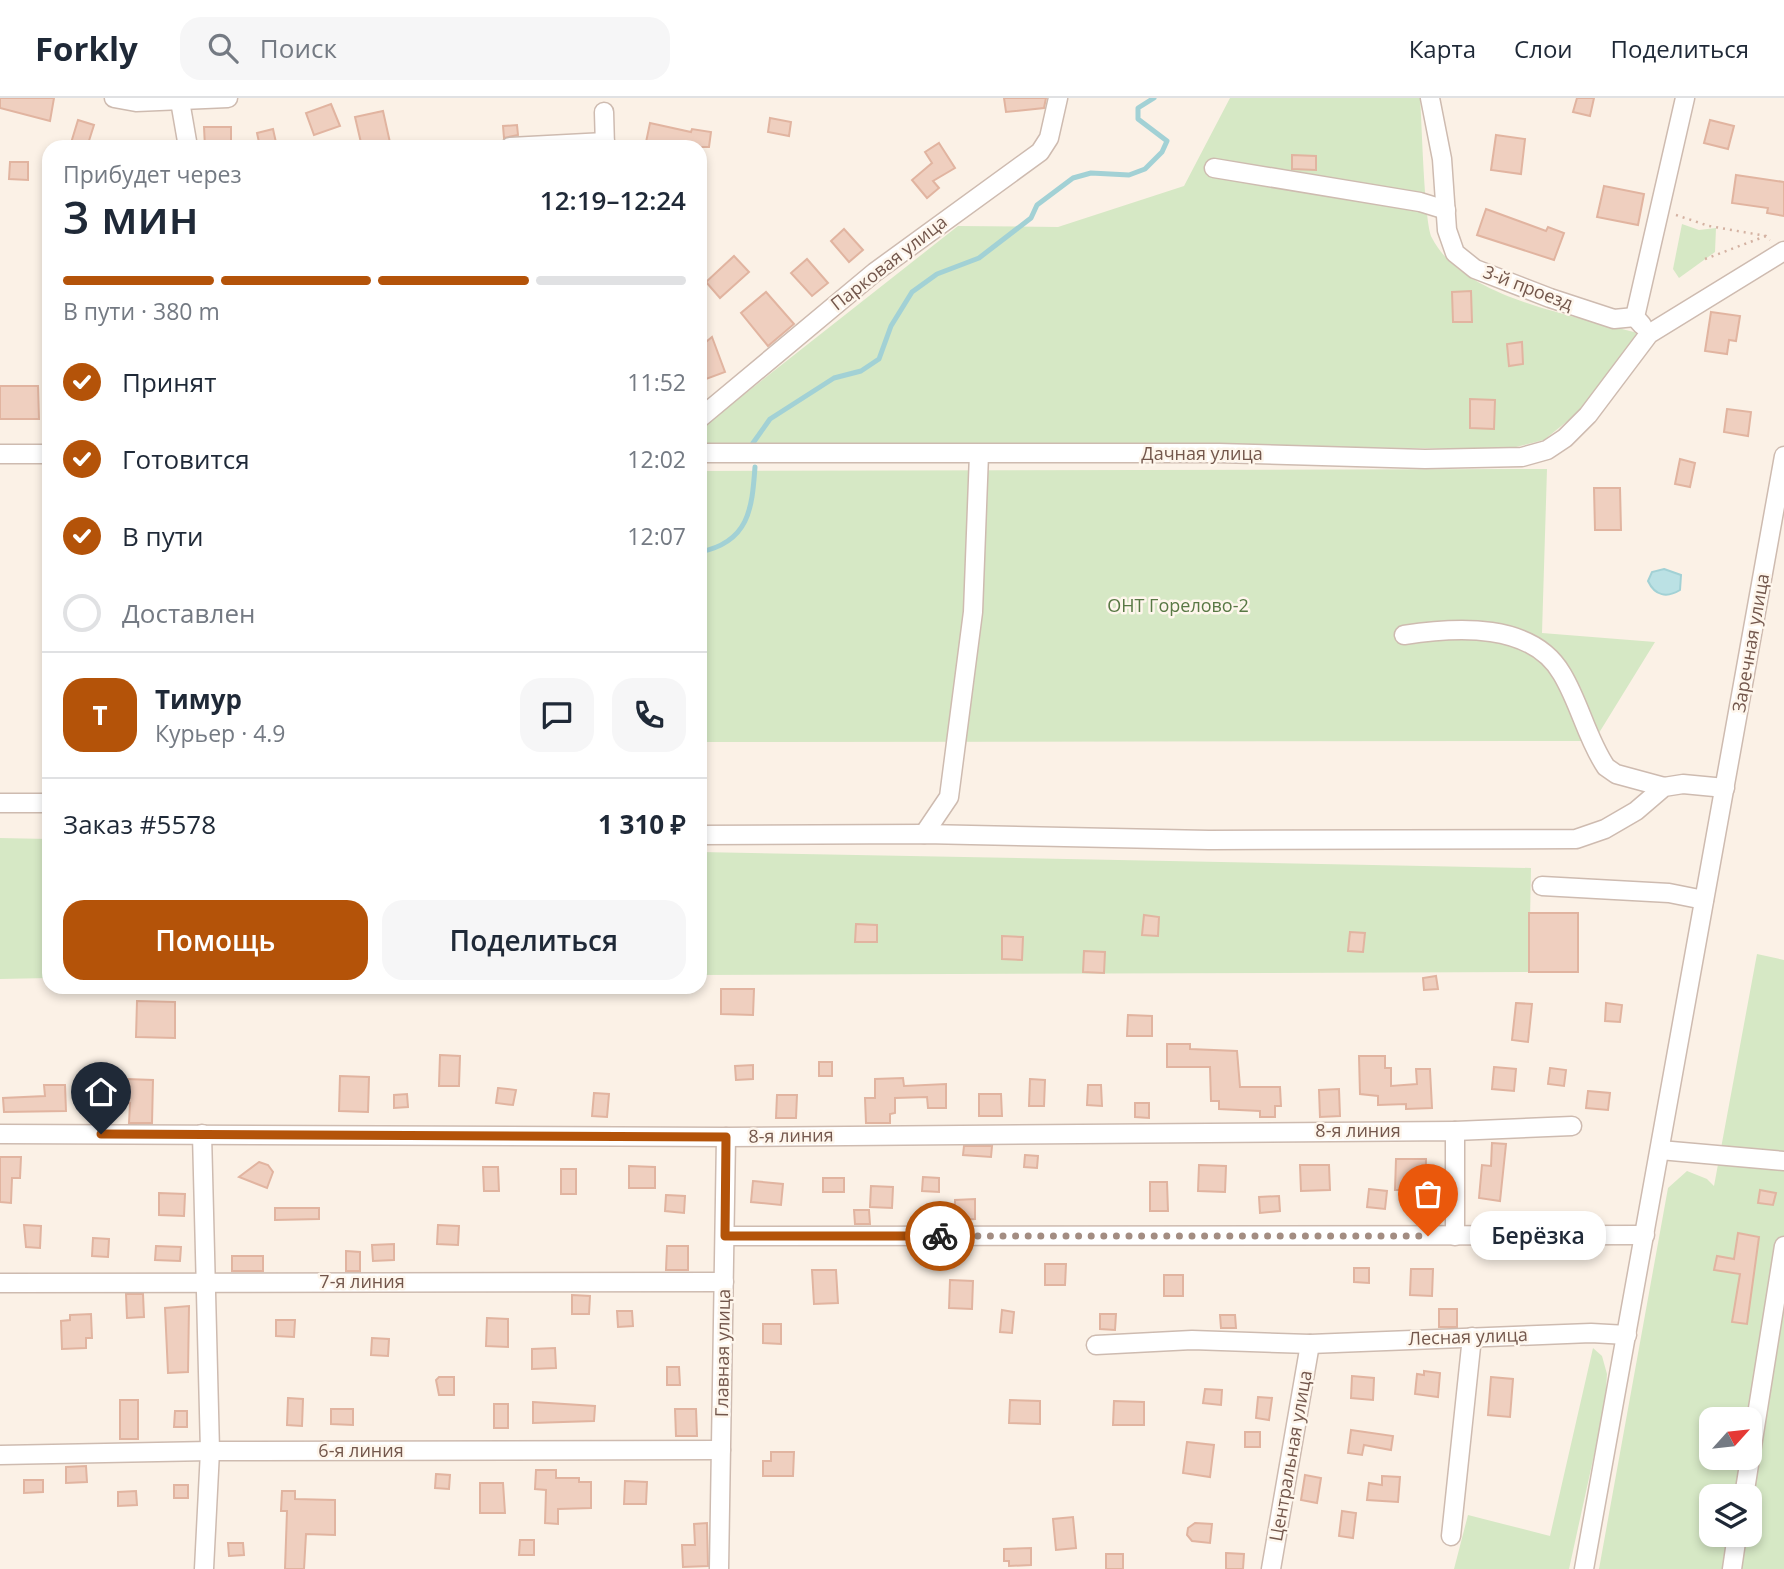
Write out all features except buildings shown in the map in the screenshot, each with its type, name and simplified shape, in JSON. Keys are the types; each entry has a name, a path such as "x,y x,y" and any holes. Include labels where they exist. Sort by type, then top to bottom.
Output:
{"street":[{"path":"114,98 136,102 228,98"},
{"name":"Парковая улица","path":"707,412 875,272 1040,152 1049,138 1058,98"},
{"name":"3-й проезд","path":"1430,98 1442,159 1447,230 1455,253 1475,269 1614,319 1635,317"},
{"path":"1649,334 1635,317 1685,98"},
{"path":"180,101 187,140"},
{"path":"604,112 605,140"},
{"path":"1214,168 1420,202 1446,210"},
{"name":"Дачная улица","path":"707,453 1219,453 1425,459 1522,457 1547,450 1581,423 1649,334 1781,252"},
{"path":"0,454 42,454"},
{"path":"924,834 949,797 972,612 979,454"},
{"name":"Заречная улица","path":"1584,1569 1784,456"},
{"path":"1404,635 1441,629 1461,630 1523,639 1538,646 1551,657 1563,675 1606,767 1616,774 1664,787 1683,784 1725,788"},
{"path":"707,835 924,834 1209,840 1576,839 1605,829 1636,811 1664,787"},
{"path":"0,803 42,803"},
{"path":"1542,886 1669,893 1704,900"},
{"name":"8-я линия","path":"0,1134 726,1137 1455,1131 1572,1126"},
{"path":"1455,1131 1455,1236"},
{"path":"202,1134 208,1282 210,1451 204,1569"},
{"name":"Главная улица","path":"719,1569 726,1137"},
{"path":"1660,1150 1784,1161"},
{"path":"725,1236 1645,1235"},
{"path":"1746,1484 1784,1246"},
{"name":"7-я линия","path":"0,1283 724,1282"},
{"name":"Лесная улица","path":"1096,1345 1192,1340 1310,1344 1472,1337 1627,1335"},
{"path":"1451,1536 1472,1337"},
{"name":"Центральная улица","path":"1271,1569 1310,1344"},
{"name":"6-я линия","path":"0,1455 210,1451 721,1450"},
{"path":"1732,1569 1735,1547"}],"path":[{"path":"1659,211 1709,226 1766,236 1781,252"},
{"path":"1705,258 1766,236"}],"green space":[{"path":"1230,98 1420,98 1429,228 1432,238 1447,259 1468,276 1523,302 1637,333 1581,410 1544,440 1508,449 943,443 707,447 707,423 958,226 1058,227 1184,186"},
{"path":"1682,224 1699,230 1716,228 1715,252 1679,278 1673,269"},
{"name":"ОНТ Горелово-2","path":"1547,469 1542,633 1655,642 1594,741 707,742 707,471"},
{"path":"0,838 42,839 42,978 0,979"},
{"path":"707,852 1531,868 1529,972 707,975"},
{"path":"1757,954 1784,960 1784,1569 1599,1569 1668,1188 1687,1171 1707,1179 1714,1186"},
{"path":"1593,1348 1602,1356 1607,1374 1605,1405 1569,1569 1454,1569 1468,1515 1550,1536"}],"water":[{"path":"1664,569 1681,575 1680,590 1662,594 1654,590 1648,581 1652,572"}],"waterway":[{"path":"753,443 770,419 834,378 861,371 879,359 891,326 912,292 937,274 979,258 1031,218 1037,205 1073,178 1091,173 1129,175 1145,169 1162,152 1167,141 1138,119 1138,108 1154,98"},
{"path":"707,550 729,540 745,522 752,497 755,467"}],"way so far":[{"path":"940,1236 1428,1236"}],"place":[{"name":"Берёзка","path":"1428,1236"}],"route":[{"path":"101,1134 726,1137 725,1236 940,1236"}]}
